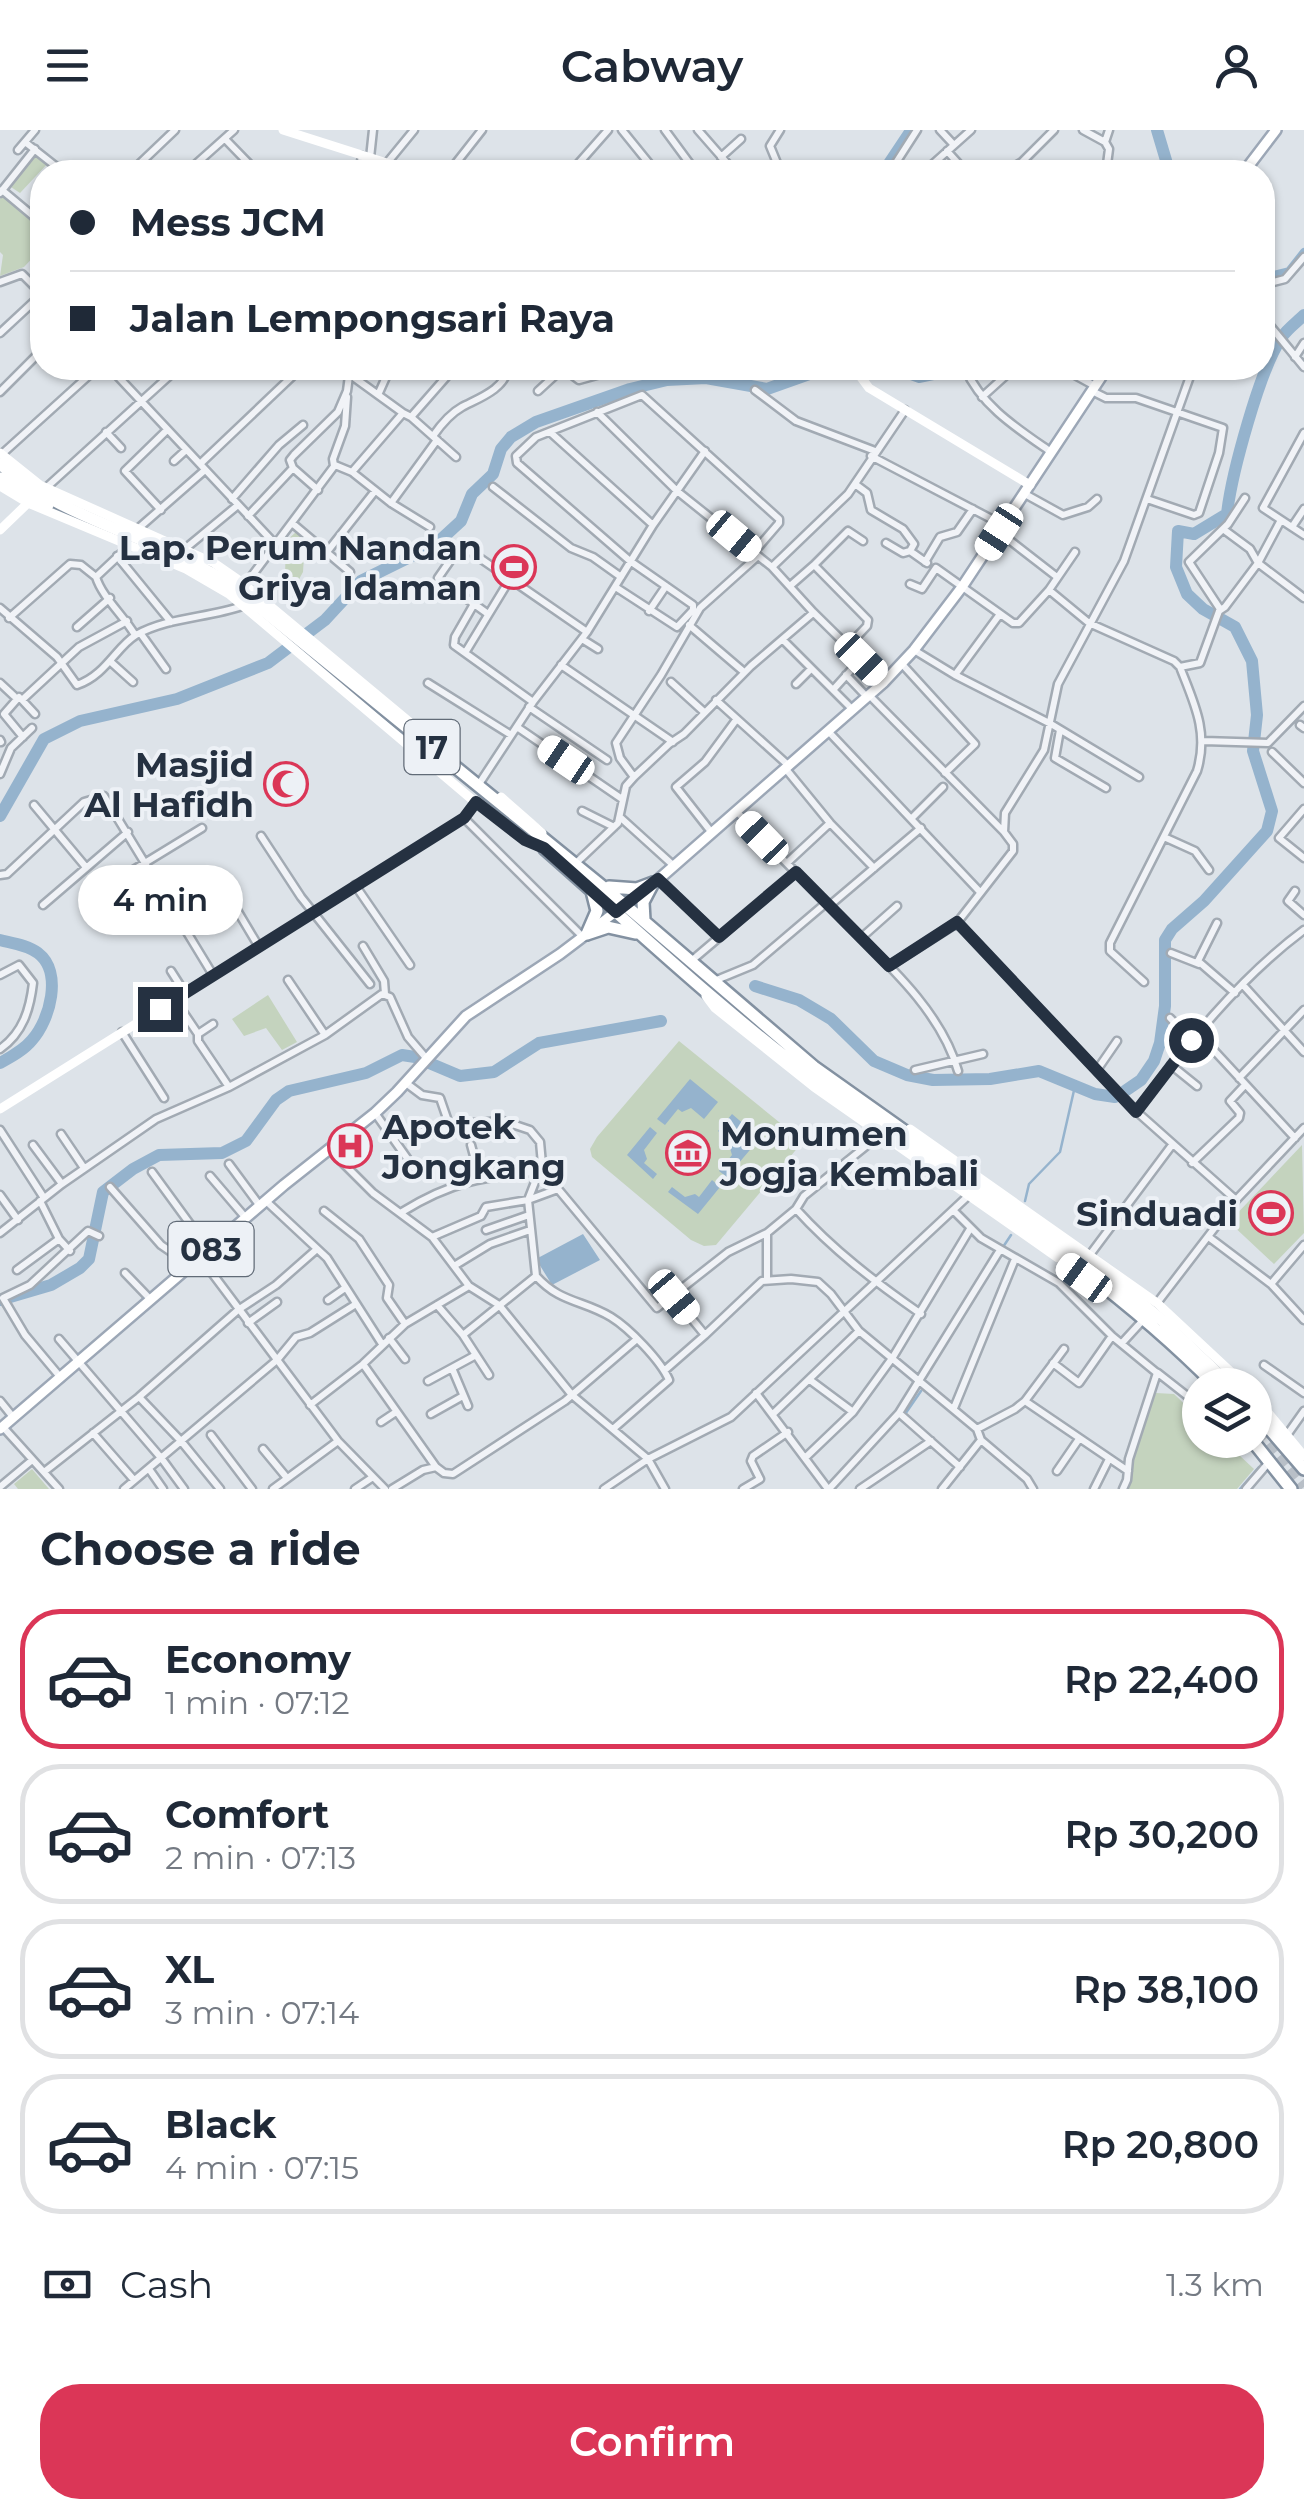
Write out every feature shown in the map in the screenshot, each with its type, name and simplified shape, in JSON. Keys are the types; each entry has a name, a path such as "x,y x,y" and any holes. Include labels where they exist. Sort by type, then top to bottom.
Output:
{"highway":[{"name":"17","path":"0,457 42,494 209,570 318,655 814,1068 1088,1257 1163,1321 1209,1368"},
{"name":"17","path":"0,478 83,523 188,564 292,636"},
{"name":"17","path":"546,845 575,864 594,886"},
{"path":"585,935 597,918 594,886 627,890 656,881"},
{"path":"585,935 618,928 645,930 642,902 656,881"},
{"name":"17","path":"645,930 689,962 818,1082 1105,1286 1198,1367"},
{"path":"1272,1432 1304,1469"},
{"path":"1268,1458 1291,1489"}],"street":[{"path":"18,150 35,130"},
{"path":"143,160 174,130"},
{"path":"202,160 234,130"},
{"path":"282,130 306,134 377,160"},
{"path":"373,130 374,159"},
{"path":"374,159 414,130"},
{"path":"458,160 482,130"},
{"path":"622,130 646,160"},
{"path":"665,130 687,160"},
{"path":"775,160 770,146 780,130"},
{"path":"898,160 917,130"},
{"path":"940,130 954,145"},
{"path":"937,160 971,130"},
{"path":"1024,160 1054,130"},
{"path":"1083,130 1108,146 1106,160"},
{"path":"1104,142 1110,130"},
{"path":"1253,160 1276,130"},
{"path":"581,160 604,131"},
{"path":"701,131 725,160"},
{"path":"722,157 741,139"},
{"path":"226,140 246,160"},
{"path":"25,142 48,160"},
{"path":"30,214 1,192 36,150"},
{"path":"947,151 955,160"},
{"path":"1275,282 1286,279 1304,257"},
{"path":"0,282 22,274 30,282"},
{"path":"0,333 30,305"},
{"path":"1275,329 1304,368"},
{"path":"1295,357 1304,343"},
{"path":"0,392 30,362"},
{"path":"83,380 0,457 46,488 186,548 246,586 292,636"},
{"path":"121,380 275,544"},
{"path":"46,488 163,380"},
{"path":"140,527 289,380"},
{"path":"246,586 334,463 345,426 349,380"},
{"path":"361,380 456,457"},
{"path":"378,395 385,380"},
{"path":"352,472 442,380"},
{"path":"392,503 460,408 491,392 500,380"},
{"path":"538,391 550,380"},
{"path":"862,380 1064,515 1097,499"},
{"path":"972,380 982,396 1052,453"},
{"path":"982,396 1000,380"},
{"path":"1081,380 1106,398 1136,398 1223,428 1207,495 1196,515 1148,499"},
{"path":"620,908 713,834 902,664 962,587 1099,380"},
{"path":"1004,832 1006,814 1044,750 1058,684 1124,560 1190,380"},
{"path":"755,390 796,421 873,454 972,508 1058,577"},
{"path":"318,490 293,468 290,459 338,412 347,391"},
{"path":"617,588 676,628 693,610 693,605 634,564 517,464 518,452 536,437 645,396 780,520 756,554 710,598 689,625 616,744 620,758 634,777"},
{"path":"772,567 855,484 904,410"},
{"path":"597,412 678,491 772,567 884,682"},
{"path":"186,548 235,502 279,445 303,425"},
{"path":"160,510 125,471 167,430"},
{"path":"550,431 653,524"},
{"path":"106,432 121,448"},
{"path":"1304,434 1301,447 1263,508 1304,535"},
{"path":"174,461 186,450"},
{"path":"481,781 531,703 634,564 653,524 705,450"},
{"path":"334,463 430,527"},
{"path":"248,516 293,468"},
{"path":"855,484 867,492 872,510 907,534 914,544 903,553 886,543"},
{"path":"0,486 28,504 83,523 186,568 245,605"},
{"path":"493,488 571,548 593,557 622,577"},
{"path":"327,552 375,491"},
{"path":"1219,610 1190,562 1245,498"},
{"path":"0,530 28,504"},
{"path":"925,562 940,537 956,534 972,508"},
{"path":"1292,528 1304,509"},
{"path":"1180,667 1200,663 1219,610 1258,564 1281,520"},
{"path":"292,523 350,572"},
{"path":"1222,529 1250,550 1258,564 1304,598"},
{"path":"790,586 848,531 864,541"},
{"path":"96,577 130,544"},
{"path":"488,614 438,578 460,546 478,554 584,633 598,649"},
{"path":"910,551 1018,623 1049,590 1075,552"},
{"path":"116,556 171,622"},
{"path":"9,618 70,564 81,565 96,577 96,582 166,669"},
{"path":"814,565 868,620 848,646"},
{"path":"910,584 922,589 936,568"},
{"path":"464,653 510,579"},
{"path":"649,611 666,586"},
{"path":"1049,590 1090,623 1174,661 1180,667 1200,719 1204,741 1198,770 1110,944 1110,950 1144,982"},
{"path":"77,627 110,598"},
{"path":"474,604 453,642 607,760"},
{"path":"0,608 61,662 77,685 111,662 138,635 171,622 245,605"},
{"path":"575,864 614,827 626,786 634,777 813,612"},
{"path":"954,675 1000,614"},
{"path":"23,737 4,714 18,698 61,662 78,647 126,621"},
{"path":"689,625 744,672"},
{"path":"783,640 852,709"},
{"path":"914,650 1139,777"},
{"path":"318,655 536,825 546,845"},
{"path":"318,655 476,802 525,840 546,845"},
{"path":"833,690 861,659"},
{"path":"111,662 133,682"},
{"path":"902,664 974,743 945,773"},
{"path":"561,665 673,742"},
{"path":"796,684 811,669"},
{"path":"846,676 1004,832 1014,848 957,922 889,966"},
{"path":"670,682 704,712"},
{"path":"0,683 36,714"},
{"path":"428,683 511,735"},
{"path":"716,700 787,767 830,822 874,868"},
{"path":"1204,741 1265,744 1304,706"},
{"path":"713,834 676,787 705,762 736,720"},
{"path":"517,726 622,799"},
{"path":"0,774 11,748 32,728"},
{"path":"1060,730 1055,758 1106,788"},
{"path":"828,731 980,892"},
{"path":"1272,752 1304,783"},
{"path":"912,818 944,787"},
{"path":"0,875 7,874 89,798 104,796 213,975"},
{"path":"0,1109 464,818 476,802"},
{"path":"34,805 85,866"},
{"path":"582,811 614,827"},
{"path":"737,812 889,966 932,1016 947,1038 958,1071"},
{"path":"1302,815 1280,838 1304,858"},
{"path":"620,817 674,866"},
{"path":"464,818 585,935"},
{"path":"787,863 830,822"},
{"path":"117,880 202,828"},
{"path":"921,828 753,965 710,983 715,1008 881,1134 1084,1278 1105,1286"},
{"path":"43,905 128,832"},
{"path":"262,836 313,912 370,984"},
{"path":"1164,837 1195,851 1210,870"},
{"path":"689,962 796,872"},
{"path":"216,875 259,946"},
{"path":"656,881 719,937"},
{"path":"355,885 410,965"},
{"path":"1295,891 1288,902 1304,915"},
{"path":"148,905 165,896"},
{"path":"861,938 896,906"},
{"name":"083","path":"2,1428 245,1218 374,1113 466,1016 620,908"},
{"path":"957,922 1136,1112 1236,1200"},
{"path":"1199,964 1218,923"},
{"path":"1136,1112 1191,1040 1242,984 1300,933 1304,943"},
{"path":"363,946 384,982 385,994"},
{"path":"1170,953 1199,964 1235,993"},
{"path":"0,975 18,965 33,982 30,1007 14,1039 0,1049"},
{"path":"171,971 185,993"},
{"path":"288,980 326,1035"},
{"path":"1242,984 1304,1052"},
{"path":"385,994 425,1060"},
{"path":"0,1234 62,1184 156,1119 230,1087 326,1035 385,994"},
{"path":"175,1000 230,1087"},
{"path":"1192,1163 1239,1118 1240,1113 1230,1101 1242,1081 1304,1010"},
{"path":"1170,1018 1191,1040"},
{"path":"198,1034 213,1024"},
{"path":"122,1032 164,1098"},
{"path":"1157,1303 1236,1200 1300,1134 1242,1081 1198,1032"},
{"path":"1096,1070 1117,1041"},
{"path":"915,1070 983,1054"},
{"path":"1171,1066 1197,1086"},
{"path":"405,1083 422,1095 440,1098 450,1126"},
{"path":"374,1113 414,1168"},
{"path":"394,1138 450,1126 503,1121 524,1126 540,1142 540,1171 528,1200 536,1276 549,1291 612,1318 665,1370 668,1384 613,1429"},
{"path":"0,1130 42,1200 59,1239 70,1251"},
{"path":"62,1134 84,1168"},
{"path":"432,1237 481,1216 486,1207 528,1200 556,1188 654,1308 660,1308 728,1252 767,1233 796,1209 804,1196 881,1134"},
{"path":"33,1145 62,1184"},
{"path":"1172,1145 1088,1257 1157,1303 1226,1368"},
{"path":"472,1146 480,1178"},
{"path":"330,1150 373,1193 432,1237 469,1286 499,1305 572,1395 648,1460 665,1489"},
{"path":"229,1164 263,1203 327,1258 356,1304 405,1359"},
{"path":"402,1212 430,1195 480,1178 540,1171"},
{"path":"152,1172 209,1250"},
{"path":"210,1176 245,1218"},
{"path":"110,1187 161,1245 190,1265"},
{"path":"0,1194 18,1220"},
{"path":"604,1489 648,1460 731,1417 969,1195"},
{"path":"796,1209 824,1240 920,1314"},
{"path":"953,1210 970,1229 1000,1250 1060,1283 1112,1336 1182,1392"},
{"path":"324,1211 358,1239 389,1285 387,1298 405,1324"},
{"path":"486,1230 529,1215"},
{"path":"806,1457 852,1412 893,1358 970,1229"},
{"path":"454,1266 490,1244 530,1230"},
{"path":"61,1378 25,1335 4,1301 96,1233"},
{"path":"767,1233 767,1280"},
{"path":"1210,1238 1271,1284 1304,1320"},
{"path":"17,1270 59,1239"},
{"path":"44,1472 317,1249"},
{"path":"756,1393 829,1489 899,1413 1000,1250"},
{"path":"1271,1284 1302,1250"},
{"path":"200,1257 310,1405 373,1478 388,1489 403,1486 423,1470 436,1468"},
{"path":"954,1408 1014,1259"},
{"path":"125,1273 150,1300"},
{"path":"463,1335 536,1276"},
{"path":"665,1370 739,1300 767,1280 818,1282 859,1331 954,1408 977,1429 981,1440 1027,1479 1033,1489"},
{"path":"310,1405 405,1324 469,1286"},
{"path":"328,1300 345,1288"},
{"path":"674,1297 705,1335"},
{"path":"248,1322 276,1302"},
{"path":"124,1489 277,1360 296,1337 310,1333 356,1304"},
{"path":"437,1305 489,1375"},
{"path":"1122,1344 1144,1319"},
{"path":"773,1414 859,1331"},
{"path":"1053,1363 1079,1383 1112,1336"},
{"path":"59,1339 184,1489"},
{"path":"362,1364 436,1468 453,1474 572,1395 637,1339"},
{"path":"977,1429 1015,1410 1064,1350"},
{"path":"428,1381 476,1355"},
{"path":"1264,1365 1304,1392"},
{"path":"452,1368 468,1406"},
{"path":"1123,1489 1157,1373"},
{"path":"810,1380 852,1412"},
{"path":"139,1396 220,1489"},
{"path":"431,1414 464,1396"},
{"path":"1025,1400 1128,1472"},
{"path":"0,1401 12,1418"},
{"path":"1287,1435 1304,1411"},
{"path":"381,1422 396,1412"},
{"path":"899,1413 960,1467"},
{"path":"1272,1417 1304,1456"},
{"path":"2,1428 59,1489"},
{"path":"742,1489 760,1478 752,1456 788,1432"},
{"path":"93,1433 134,1480"},
{"path":"210,1434 252,1489"},
{"path":"1057,1471 1079,1439"},
{"path":"272,1489 338,1440"},
{"path":"942,1489 981,1440"},
{"path":"860,1489 931,1441"},
{"path":"262,1450 287,1478"},
{"path":"0,1487 31,1460"},
{"path":"1094,1489 1109,1460"},
{"path":"1246,1489 1270,1461"},
{"path":"149,1470 163,1489"},
{"path":"355,1489 373,1478"}],"green space":[{"path":"33,150 48,160 30,160 30,182 20,193 5,183"},
{"path":"7,192 30,207 30,261 0,276 3,255 0,199"},
{"path":"296,532 305,540 303,572 297,583 285,575 286,541"},
{"path":"268,995 297,1042 282,1050 266,1028 244,1036 232,1019"},
{"path":"679,1041 800,1139 800,1145 716,1245 704,1246 691,1240 592,1157 590,1149"},
{"name":"Sinduadi","path":"1302,1145 1304,1233 1274,1264 1229,1222"},
{"path":"1156,1393 1174,1394 1182,1402 1182,1458 1242,1458 1254,1469 1237,1489 1125,1489"},
{"path":"32,1469 49,1489 18,1489 14,1484"}],"water":[{"path":"690,1079 718,1102 704,1119 691,1108 682,1112 678,1109 665,1125 657,1119"},
{"path":"732,1114 760,1138 727,1177 719,1171 732,1155 731,1142 718,1131"},
{"path":"650,1127 657,1133 644,1150 644,1163 657,1174 653,1179 627,1155"},
{"path":"712,1180 720,1187 698,1214 668,1192 672,1187 685,1197 699,1197"},
{"path":"583,1234 600,1260 552,1285 536,1259"}],"waterway":[{"path":"889,160 909,130"},
{"path":"1157,130 1166,160"},
{"path":"1275,275 1289,271 1304,252"},
{"path":"1275,349 1304,315"},
{"path":"0,816 44,739 80,721 177,699 268,663 325,620 361,581 436,544 461,521 472,494 493,474 501,449 511,437 536,422 667,380"},
{"path":"717,380 767,389 792,380"},
{"path":"1125,1091 1141,1080 1160,1043 1165,1006 1165,940 1267,831 1272,811 1253,751 1257,715 1252,661 1235,627 1203,609 1187,594 1176,567 1178,531 1194,534 1227,514 1240,449 1262,380"},
{"path":"0,940 38,953 46,961 52,984 48,1009 38,1031 25,1047 0,1063"},
{"path":"755,986 799,1000 831,1019 874,1061 907,1075 933,1080 990,1079 1039,1071 1095,1094 1115,1097"},
{"path":"0,1300 51,1285 80,1268 89,1259 103,1192 133,1169 159,1155 222,1153 246,1141 276,1100 289,1091 366,1073 402,1055 460,1076 494,1072 539,1043 661,1021"},
{"path":"1025,1201 1029,1184 1060,1152 1075,1086"},
{"path":"1003,1247 1011,1235"},
{"path":"921,1391 901,1420 925,1440"},
{"path":"1240,1489 1259,1467"}],"tunnel":[{"path":"1272,1448 1304,1487"}],"place":[{"name":"Lap. Perum Nandan Griya Idaman","path":"514,567"},
{"name":"Masjid Al Hafidh","path":"286,784"},
{"name":"Apotek Jongkang","path":"350,1146"},
{"name":"Monumen Jogja Kembali","path":"688,1153"},
{"name":"Sinduadi","path":"1271,1213"}],"route":[{"path":"160,1009 464,818 476,802 525,840 544,848 616,912 658,879 719,937 796,872 889,966 957,922 1136,1112 1191,1040"}]}
